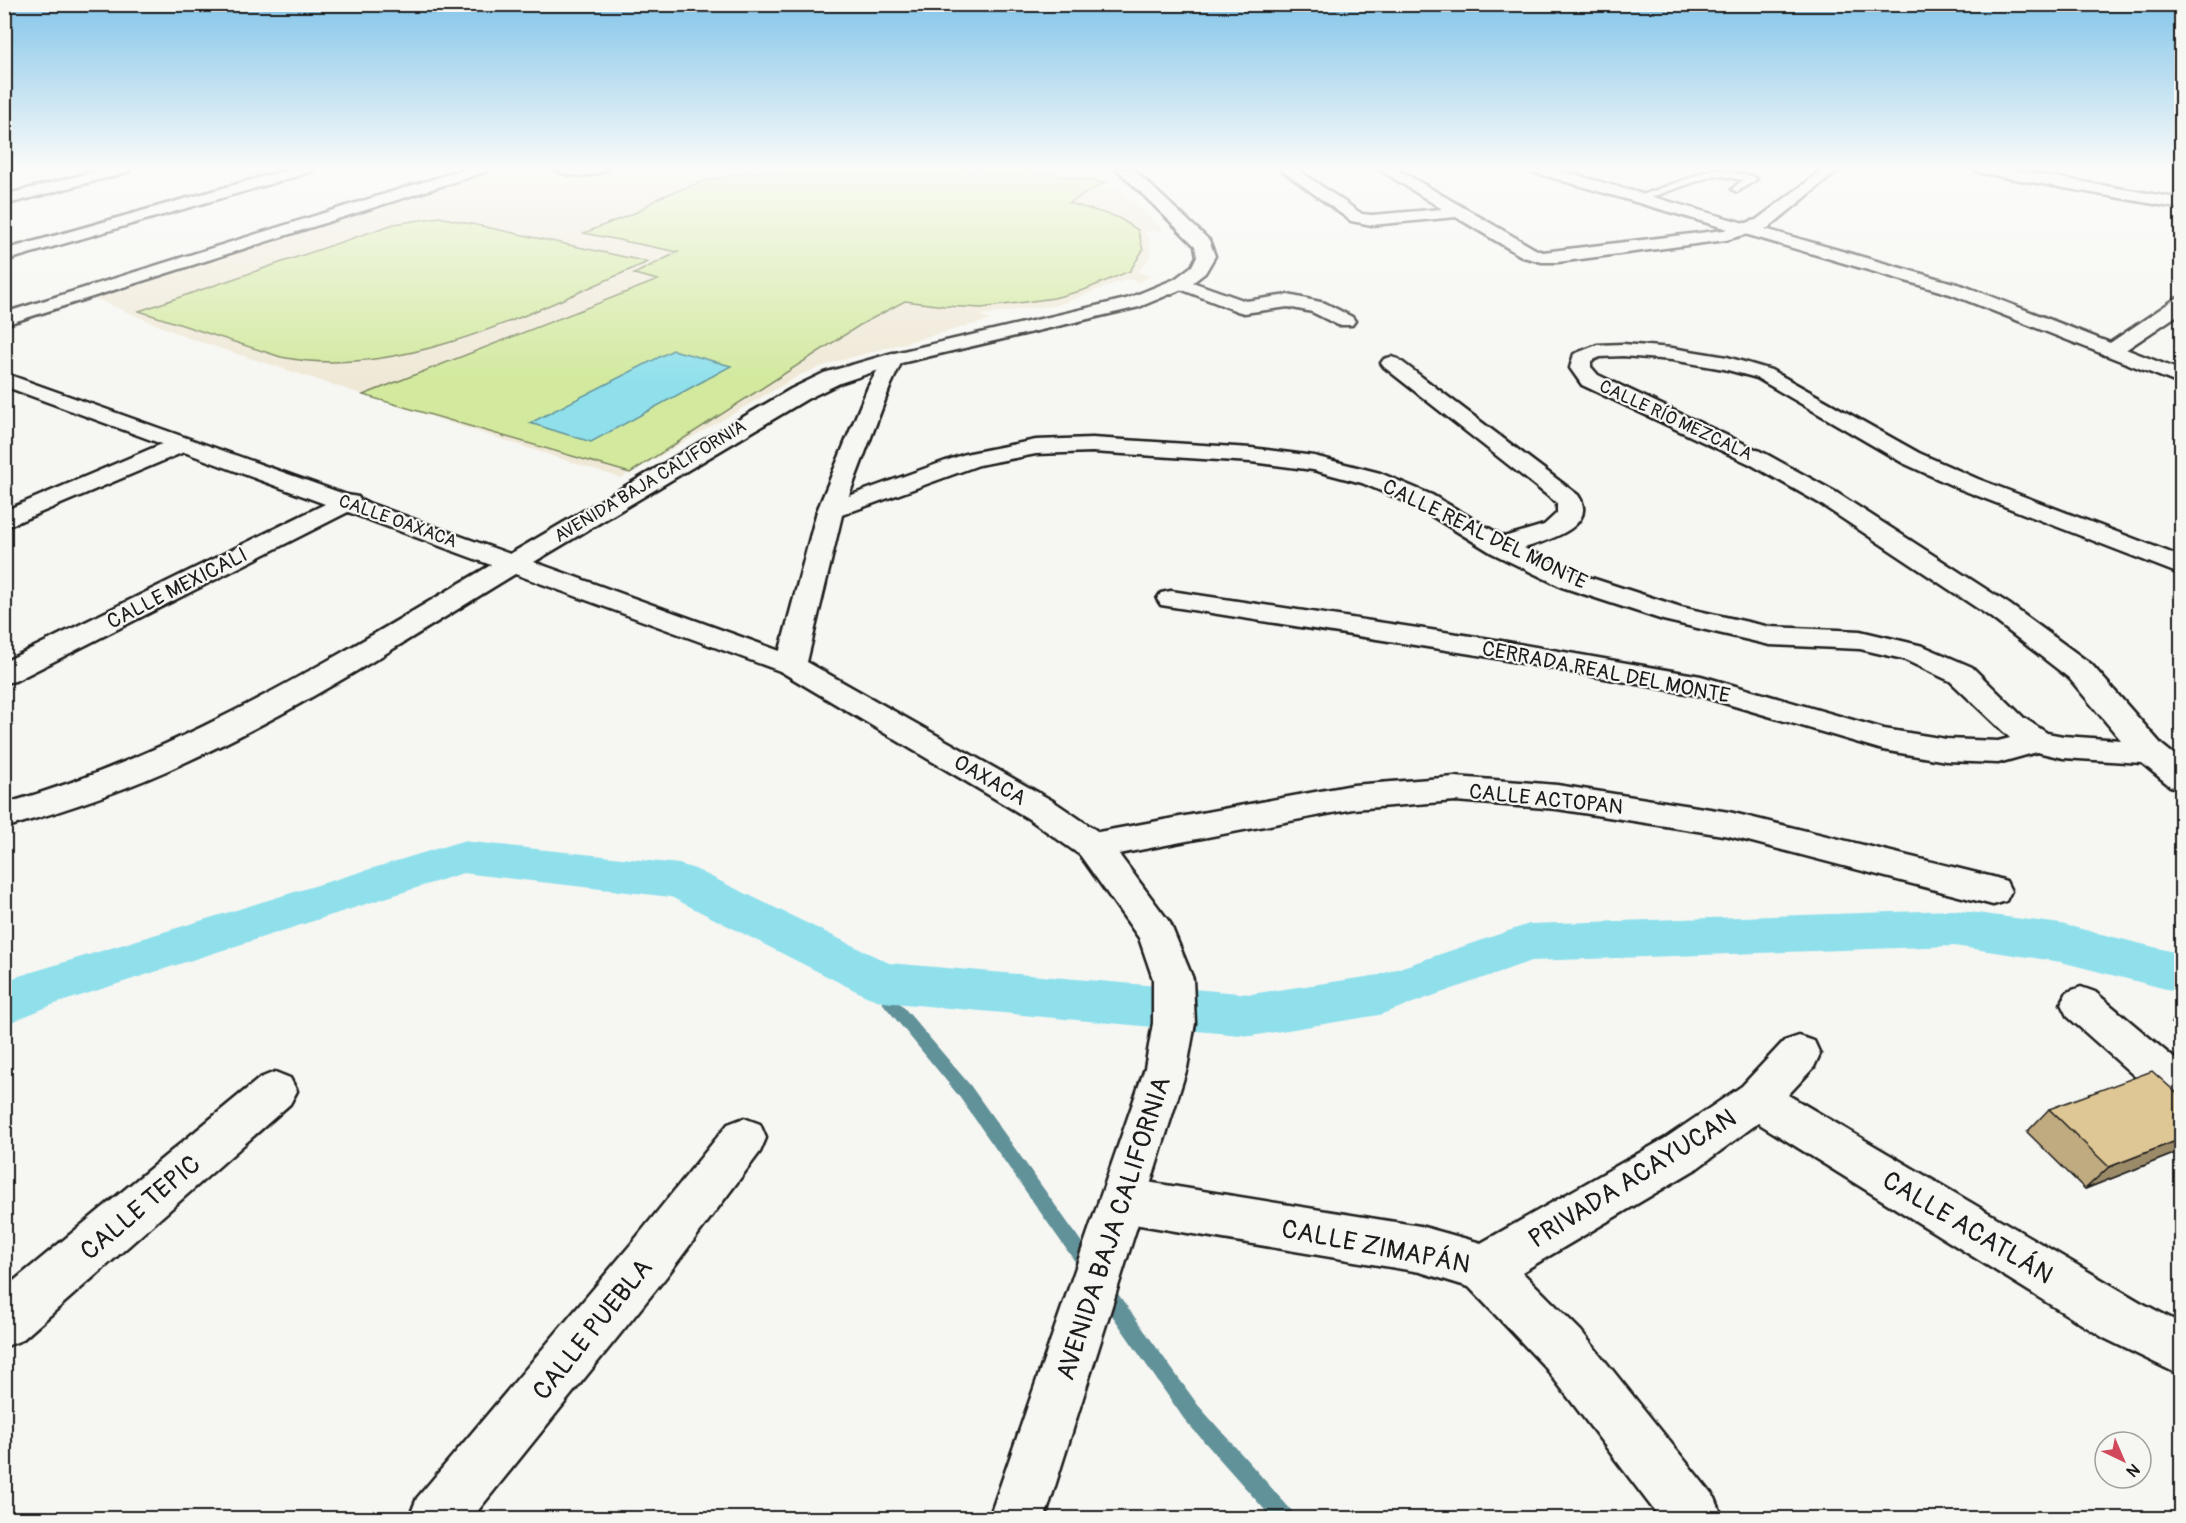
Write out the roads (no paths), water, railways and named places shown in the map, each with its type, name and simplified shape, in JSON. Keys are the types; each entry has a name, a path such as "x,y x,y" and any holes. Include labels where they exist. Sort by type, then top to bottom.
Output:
{"street":[{"path":"4,256 59,240"},
{"path":"4,319 255,240"},
{"name":"AVENIDA BAJA CALIFORNIA","path":"4,816 52,802 196,744 287,698 512,562 799,394 832,378 894,359 1132,303 1180,283 1199,269 1206,256 1203,243 1200,240"},
{"path":"1507,240 1529,253 1542,257 1687,240"},
{"path":"1797,240 1957,290 2118,347 2181,365"},
{"path":"1180,283 1244,307 1288,301 1318,307 1345,321"},
{"path":"2118,347 2181,303"},
{"path":"2118,347 2181,379"},
{"name":"CALLE RÍO MEZCALA","path":"2181,567 1969,484 1911,458 1764,374 1727,363 1632,350 1597,351 1581,358 1580,368 1590,380 1758,459 1828,498 1999,609 2080,671 2150,753 2181,778"},
{"path":"791,665 830,511 879,387 894,359"},
{"path":"1391,363 1569,500 1570,515 1553,530 1501,547"},
{"name":"CALLE OAXACA","path":"4,379 349,502 791,665"},
{"path":"14,403 42,393"},
{"path":"4,520 183,444"},
{"name":"CALLE REAL DEL MONTE","path":"830,511 973,459 1036,447 1092,445 1251,455 1314,463 1371,478 1423,500 1501,547 1572,582 1673,614 1770,636 1860,640 1913,652 1961,674 2013,725 2037,741 2063,747 2150,753"},
{"name":"CALLE MEXICALI","path":"4,674 349,502"},
{"name":"CERRADA REAL DEL MONTE","path":"1171,599 1484,647 1701,687 1883,739 1935,748 1998,752 2037,741"},
{"name":"OAXACA","path":"791,665 1041,810 1093,846 1156,933"},
{"name":"CALLE ACTOPAN","path":"1093,846 1353,797 1455,789 1557,797 1729,824 1994,891"},
{"name":"AVENIDA BAJA CALIFORNIA","path":"1028,1508 1079,1333 1166,1068 1174,1023 1173,979 1156,933"},
{"path":"2081,1004 2181,1092"},
{"name":"PRIVADA ACAYUCAN","path":"1484,1268 1680,1154 1757,1099 1800,1054"},
{"name":"CALLE TEPIC","path":"4,1322 275,1091"},
{"name":"CALLE ACATLÁN","path":"1757,1099 2122,1320 2181,1351"},
{"name":"CALLE PUEBLA","path":"437,1518 649,1260 744,1138"},
{"name":"CALLE ZIMAPÁN","path":"1116,1217 1420,1250 1484,1268 1563,1348 1695,1518"}],"water":[{"path":"673,350 731,366 591,442 530,423"}],"waterway":[{"path":"4,1005 36,990 462,857 679,881 883,982 1251,1015 1379,995 1529,943 1954,928 2061,943 2182,974"},
{"path":"866,973 964,1090 1089,1267"},
{"path":"1104,1289 1191,1412 1285,1518"}]}
